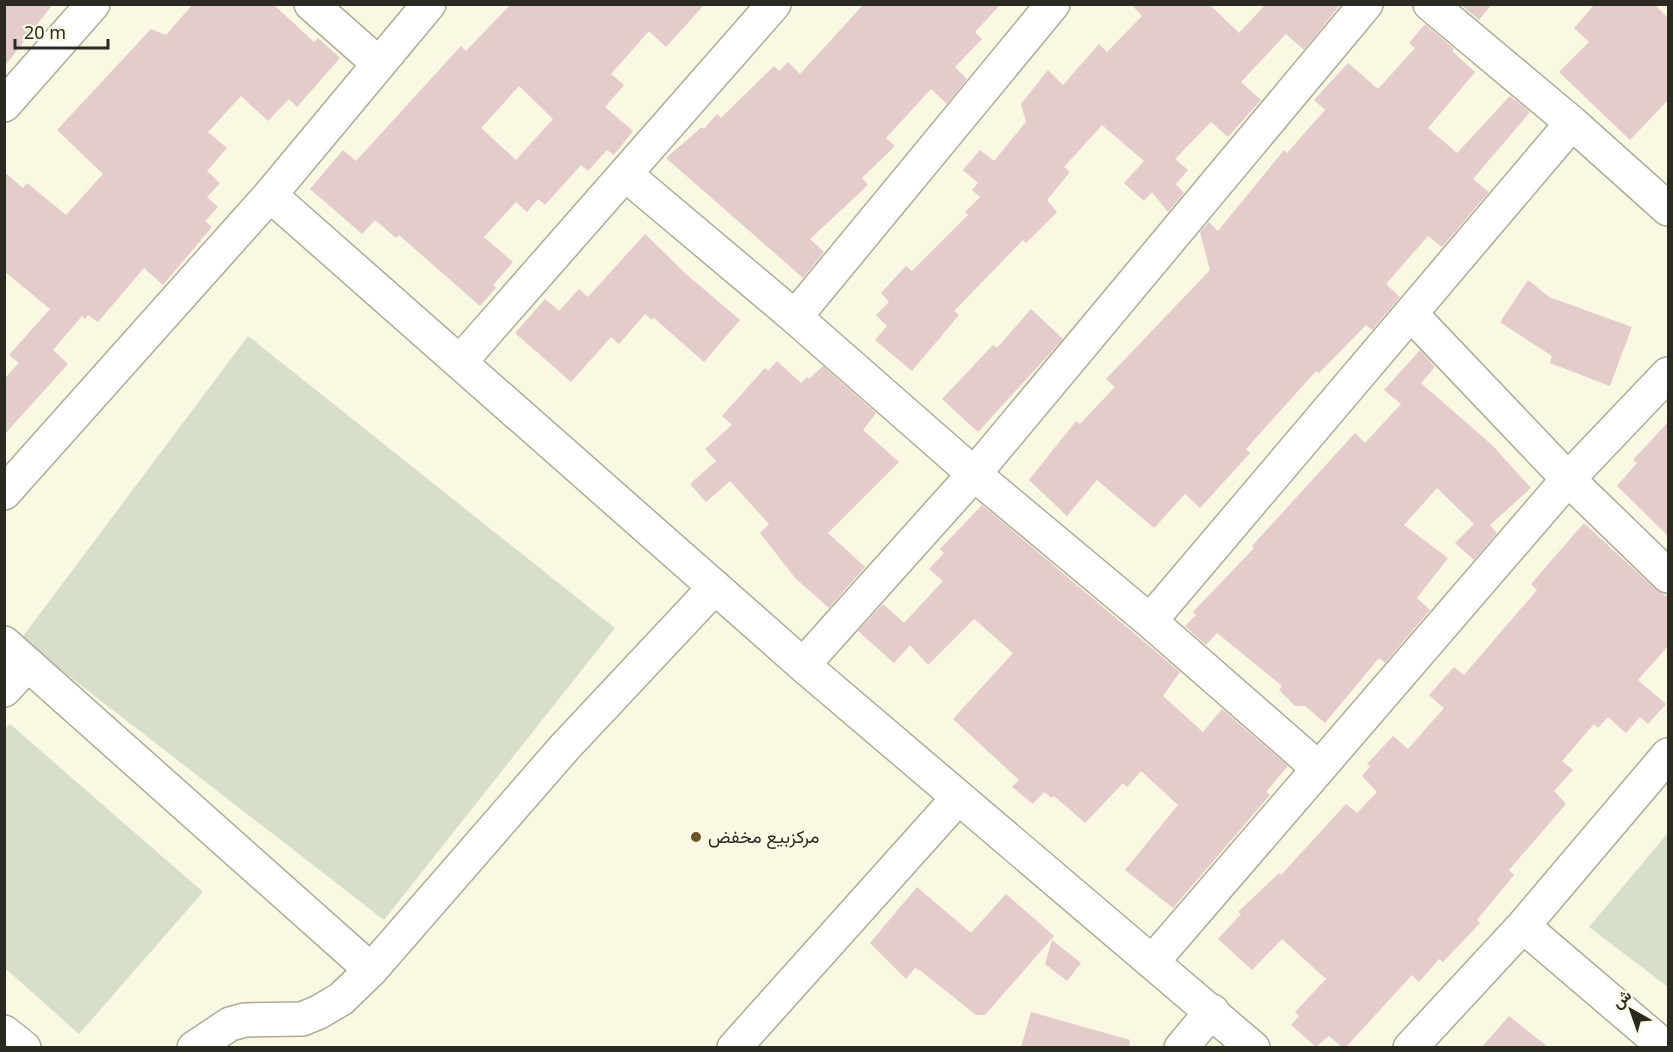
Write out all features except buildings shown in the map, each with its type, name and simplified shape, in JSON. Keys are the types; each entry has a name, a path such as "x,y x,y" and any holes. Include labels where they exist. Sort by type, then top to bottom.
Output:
{"street":[{"path":"4,105 93,4"},
{"path":"311,4 378,64"},
{"path":"4,493 270,195 429,4"},
{"path":"460,362 774,4"},
{"path":"795,317 1053,4"},
{"path":"803,665 974,474 1366,4"},
{"path":"1430,4 1572,123 1668,209"},
{"path":"1150,621 1412,315 1572,123"},
{"path":"625,174 795,317 974,474 1150,621 1317,767"},
{"path":"270,195 803,665 1253,1047"},
{"path":"1412,315 1568,479 1668,576"},
{"path":"1153,961 1317,767 1568,479 1668,374"},
{"path":"194,1047 230,1024 245,1020 302,1019 341,999 371,970 564,748 715,587"},
{"path":"4,690 16,653 371,970"},
{"path":"1410,1047 1523,926 1668,755"},
{"path":"734,1047 958,798"},
{"path":"1523,926 1666,1047"},
{"path":"1181,1047 1212,1011"},
{"path":"4,1032 24,1047"}],"green space":[{"path":"248,336 615,628 384,920 21,639"},
{"path":"10,724 203,892 79,1034 5,968 4,730"},
{"path":"1668,833 1668,987 1589,927"}],"place":[{"name":"مركزبيع مخفض","path":"696,837"}]}
